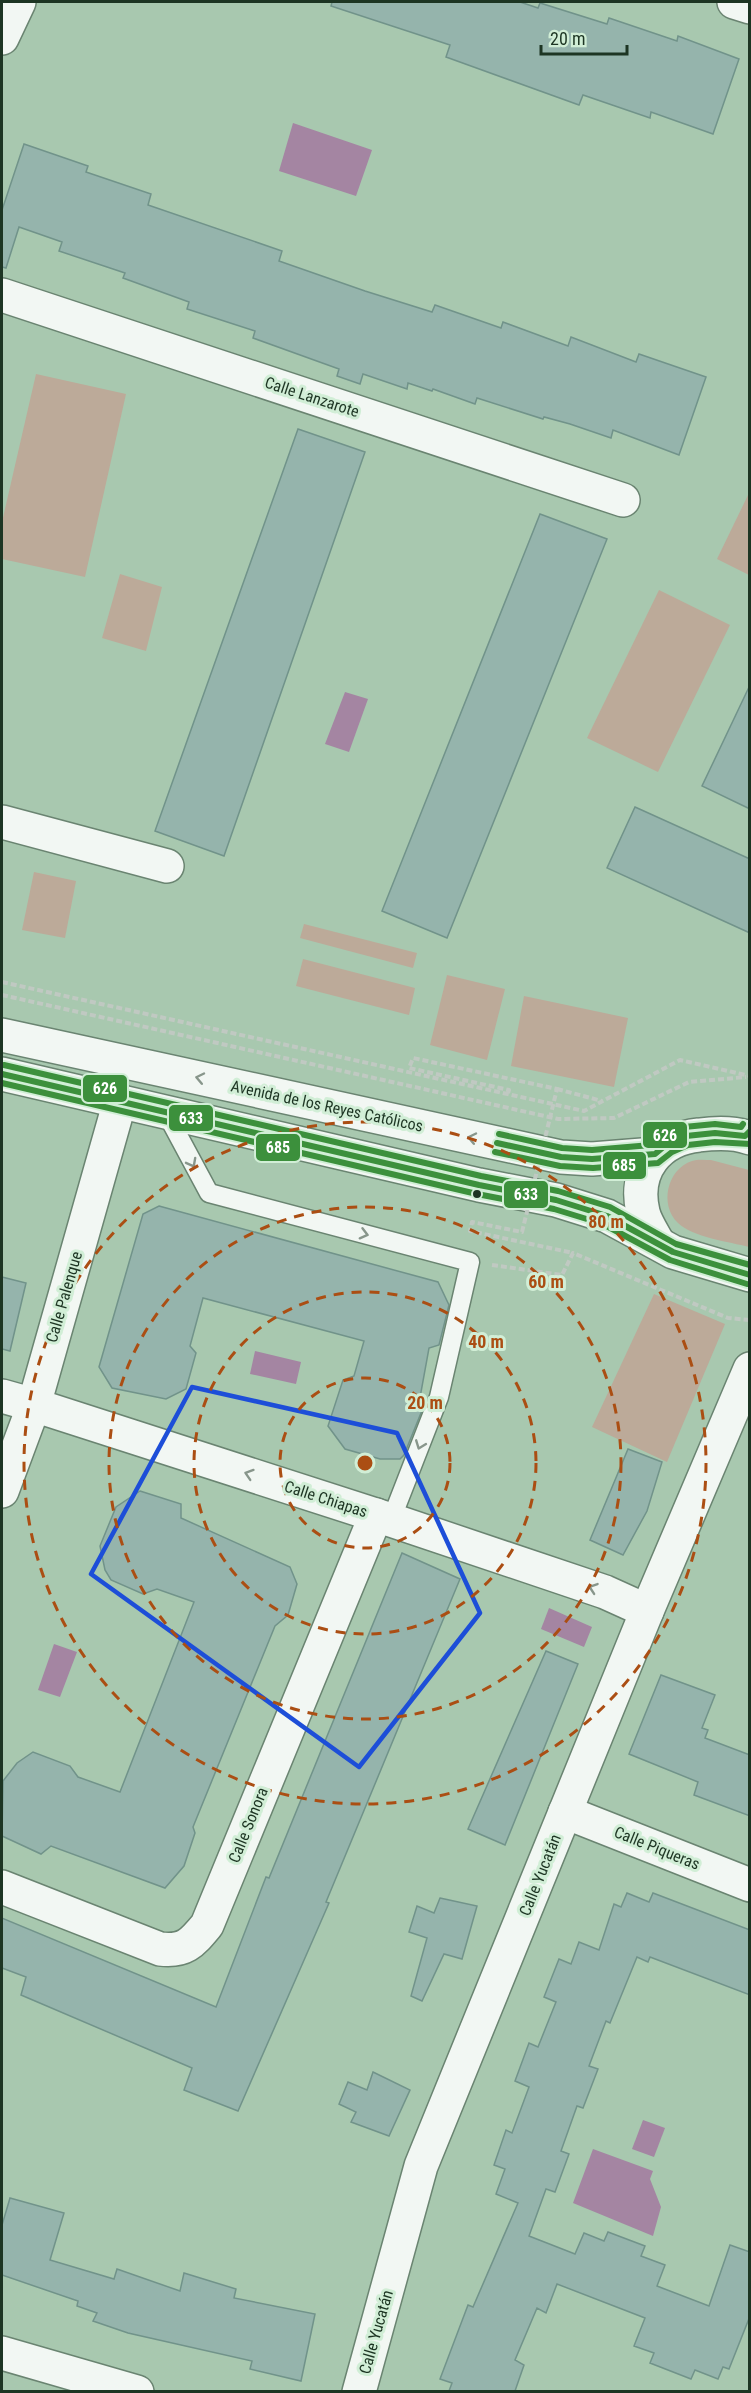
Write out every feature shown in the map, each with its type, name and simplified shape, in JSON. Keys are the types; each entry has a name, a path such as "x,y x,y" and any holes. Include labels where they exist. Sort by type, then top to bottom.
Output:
{"street":[{"path":"2,38 19,2"},
{"path":"734,2 750,7"},
{"name":"Calle Lanzarote","path":"2,295 623,500"},
{"path":"2,822 167,866"},
{"name":"Avenida de los Reyes Católicos","path":"2,1035 561,1157 592,1159 655,1154"},
{"path":"2,1074 479,1185 556,1200 607,1216 657,1241 673,1252 750,1275"},
{"name":"Calle Palenque","path":"2,1491 34,1405 120,1101"},
{"path":"657,1241 643,1212 642,1180 655,1154 667,1144 686,1136 715,1133 748,1135"},
{"name":"Calle Yucatán","path":"359,2391 421,2166 647,1611 750,1369"},
{"name":"Calle Chiapas","path":"2,1396 384,1518 604,1592 647,1611"},
{"name":"Calle Sonora","path":"2,1887 160,1949 174,1951 192,1944 207,1925 384,1518"},
{"name":"Calle Piqueras","path":"565,1812 750,1885"},
{"path":"2,2353 137,2391"}],"lane":[{"path":"165,1111 209,1192 470,1262 439,1397 384,1518"}],"path":[{"path":"2,982 584,1111 680,1060 750,1076"},
{"path":"2,995 558,1119 614,1118 689,1082 750,1076"},
{"path":"508,1093 509,1090 409,1068 413,1058 603,1101"},
{"path":"557,1089 522,1232 472,1222 470,1231 573,1253 728,1318 750,1320"},
{"path":"470,1262 562,1275 573,1253"}],"highlighted area":[{"path":"192,1387 397,1433 480,1613 359,1767 91,1574"}],"shaded area":[{"path":"293,123 372,150 356,196 279,171"},
{"path":"36,374 126,394 85,577 2,559 2,522"},
{"path":"749,493 749,575 717,559"},
{"path":"120,574 162,587 146,651 102,638"},
{"path":"659,590 730,625 658,772 587,738"},
{"path":"345,692 368,699 349,752 325,744"},
{"path":"34,872 76,881 65,938 22,930"},
{"path":"304,924 417,953 413,968 300,938"},
{"path":"303,959 415,988 409,1015 296,986"},
{"path":"447,975 505,989 487,1060 430,1045"},
{"path":"524,996 628,1018 614,1087 511,1066"},
{"path":"711,1160 749,1170 749,1247 692,1232 678,1223 672,1215 667,1198 672,1179 683,1165 692,1161"},
{"path":"654,1294 725,1324 667,1462 592,1427"},
{"path":"255,1351 301,1362 296,1384 250,1374"},
{"path":"549,1608 592,1627 584,1647 541,1629"},
{"path":"54,1644 77,1652 60,1697 38,1690"},
{"path":"643,2120 665,2128 654,2157 632,2149"},
{"path":"593,2149 653,2171 650,2179 661,2207 653,2236 573,2203"}],"building":[{"path":"332,2 520,2 538,8 540,3 607,24 609,18 677,41 678,36 739,59 713,134 651,112 650,118 583,95 579,105 446,57 450,45 331,6"},
{"path":"24,144 88,166 86,172 151,194 148,205 282,251 279,261 365,291 432,312 435,305 501,328 503,322 568,346 571,337 636,362 639,354 706,377 679,455 613,430 611,438 477,398 475,404 433,389 432,391 408,383 407,389 363,374 360,384 337,376 339,369 253,338 255,331 187,309 189,302 123,278 125,273 59,251 62,242 19,227 6,268 2,267 2,210"},
{"path":"298,429 365,452 224,856 155,831"},
{"path":"540,514 607,539 447,938 382,911"},
{"path":"750,685 750,809 702,786"},
{"path":"635,807 750,859 750,933 607,868"},
{"path":"159,1206 438,1282 449,1305 439,1345 429,1348 419,1403 423,1408 404,1455 400,1459 380,1459 345,1449 328,1426 343,1380 354,1376 364,1341 203,1298 190,1346 196,1353 186,1389 166,1399 112,1388 99,1367 143,1214"},
{"path":"2,1277 26,1283 10,1351 2,1349"},
{"path":"628,1449 662,1462 647,1511 623,1555 590,1540"},
{"path":"140,1491 181,1504 181,1518 290,1567 297,1584 288,1615 275,1626 193,1827 195,1833 184,1866 165,1888 51,1846 41,1854 2,1836 3,1781 17,1763 33,1752 70,1766 78,1777 120,1792 194,1602 157,1589 143,1594 111,1580 105,1570 100,1546 116,1507"},
{"path":"402,1553 460,1579 326,1902 329,1903 238,2111 184,2090 192,2068 21,1995 26,1977 2,1968 2,1918 216,2007 266,1877 269,1878"},
{"path":"546,1651 578,1664 505,1845 468,1829"},
{"path":"661,1675 715,1695 702,1728 708,1730 705,1738 750,1755 750,1816 694,1795 698,1782 629,1754"},
{"path":"627,1893 649,1902 653,1893 750,1930 750,1995 650,1957 648,1962 637,1957 610,2023 606,2021 589,2066 598,2069 583,2108 577,2106 561,2151 569,2154 555,2192 546,2189 529,2236 575,2254 584,2233 604,2241 608,2232 645,2246 641,2256 665,2265 657,2286 709,2306 730,2245 750,2252 750,2316 729,2369 723,2367 718,2379 695,2370 691,2379 650,2363 654,2353 634,2346 645,2318 557,2284 546,2313 537,2308 515,2360 524,2365 515,2391 449,2391 452,2383 440,2379 468,2305 473,2307 518,2203 496,2194 505,2169 494,2165 506,2130 512,2133 529,2087 515,2081 529,2043 538,2047 556,2002 544,1997 559,1959 571,1964 579,1942 599,1950 614,1904 621,1907"},
{"path":"440,1898 477,1906 462,1959 444,1954 422,2001 411,1996 427,1938 409,1932 417,1906 434,1913"},
{"path":"373,2072 410,2090 389,2136 351,2122 356,2112 339,2104 348,2082 367,2090"},
{"path":"10,2198 64,2213 50,2260 114,2279 117,2269 180,2291 184,2273 236,2289 234,2298 315,2314 301,2381 250,2369 252,2361 128,2333 93,2321 97,2313 77,2306 78,2301 2,2275 2,2225"}],"transit line":[{"name":"626","path":"4,1065 481,1176 558,1191 610,1207 676,1244 750,1265"},
{"name":"633","path":"2,1074 479,1185 556,1200 607,1216 673,1252 750,1275"},
{"name":"685","path":"2,1083 477,1194 554,1209 603,1224 670,1260 747,1284"},
{"name":"626","path":"499,1134 562,1148 592,1150 651,1145 663,1136 684,1127 715,1124 741,1127 743,1124"},
{"name":"633","path":"497,1143 561,1157 592,1159 655,1154 667,1144 686,1136 715,1133 745,1136 750,1131"},
{"name":"685","path":"495,1152 560,1166 593,1168 658,1163 672,1152 688,1145 715,1142 750,1144"}]}
